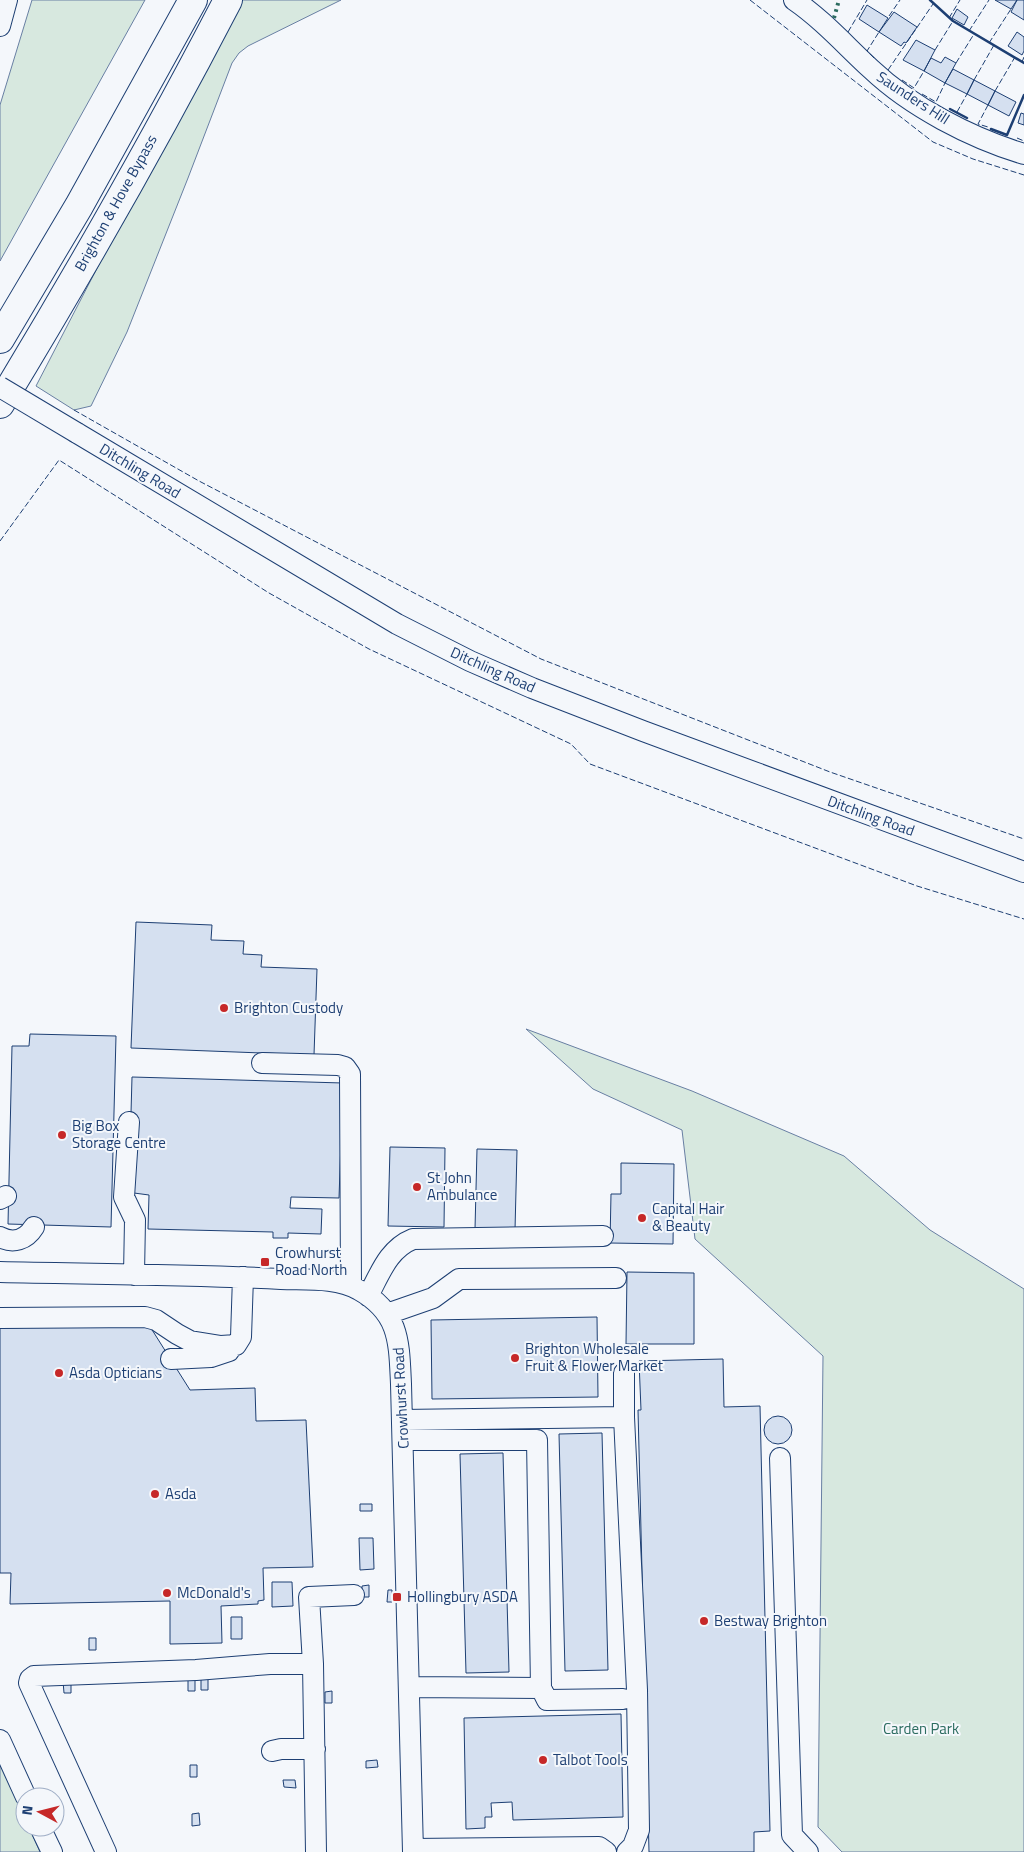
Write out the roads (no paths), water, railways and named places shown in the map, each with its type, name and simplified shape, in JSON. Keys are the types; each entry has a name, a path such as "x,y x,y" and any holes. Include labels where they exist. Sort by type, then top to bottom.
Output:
{"highway":[{"name":"Brighton & Hove Bypass","path":"0,339 79,206 193,0"},
{"name":"Brighton & Hove Bypass","path":"0,404 135,171 228,0"}],"street":[{"path":"0,26 7,0"},
{"name":"Saunders Hill","path":"794,0 829,27 871,70 902,94 950,123 982,139 1024,154"},
{"name":"Ditchling Road","path":"0,387 397,624 470,661 532,688 634,727 1024,872"},
{"path":"262,1064 338,1065 345,1067 350,1074 351,1286"},
{"path":"129,1122 124,1197 125,1202 133,1212 135,1220 134,1275"},
{"path":"0,1238 10,1241 18,1240 29,1235 34,1227"},
{"path":"368,1296 388,1258 400,1246 413,1239 602,1236"},
{"name":"Crowhurst Road","path":"0,1272 243,1277 337,1282 351,1286 368,1296 380,1305 387,1314 398,1339 403,1440 413,1851"},
{"path":"171,1360 211,1357 230,1350 236,1345 241,1338 243,1326 243,1277"},
{"path":"387,1314 432,1298 459,1279 616,1278"},
{"path":"0,1318 145,1317 156,1320 190,1341 220,1346 236,1345"},
{"path":"624,1373 624,1417 637,1690 639,1830 633,1846 627,1852"},
{"path":"402,1420 624,1417"},
{"path":"403,1440 536,1440 541,1688 547,1700 623,1698"},
{"path":"780,1458 792,1835 808,1852"},
{"path":"316,1852 313,1664 309,1597 354,1595"},
{"path":"106,1852 34,1696 29,1683 30,1679 34,1676 196,1670 270,1664 313,1664"},
{"path":"410,1687 541,1688"},
{"path":"0,1740 21,1787"},
{"path":"272,1751 281,1749 315,1749"},
{"path":"45,1837 52,1852"},
{"path":"413,1851 599,1847 606,1852"}],"place":[{"name":"Brighton Custody","path":"224,1008"},
{"name":"Big Box Storage Centre","path":"62,1135"},
{"name":"St John Ambulance","path":"417,1187"},
{"name":"Capital Hair & Beauty","path":"642,1218"},
{"name":"Crowhurst Road North","path":"265,1262"},
{"name":"Brighton Wholesale Fruit & Flower Market","path":"515,1358"},
{"name":"Asda Opticians","path":"59,1373"},
{"name":"Asda","path":"155,1494"},
{"name":"McDonald's","path":"167,1593"},
{"name":"Hollingbury ASDA","path":"397,1597"},
{"name":"Bestway Brighton","path":"704,1621"},
{"name":"Talbot Tools","path":"543,1760"}],"park label":[{"name":"Carden Park","path":"921,1729"}]}
